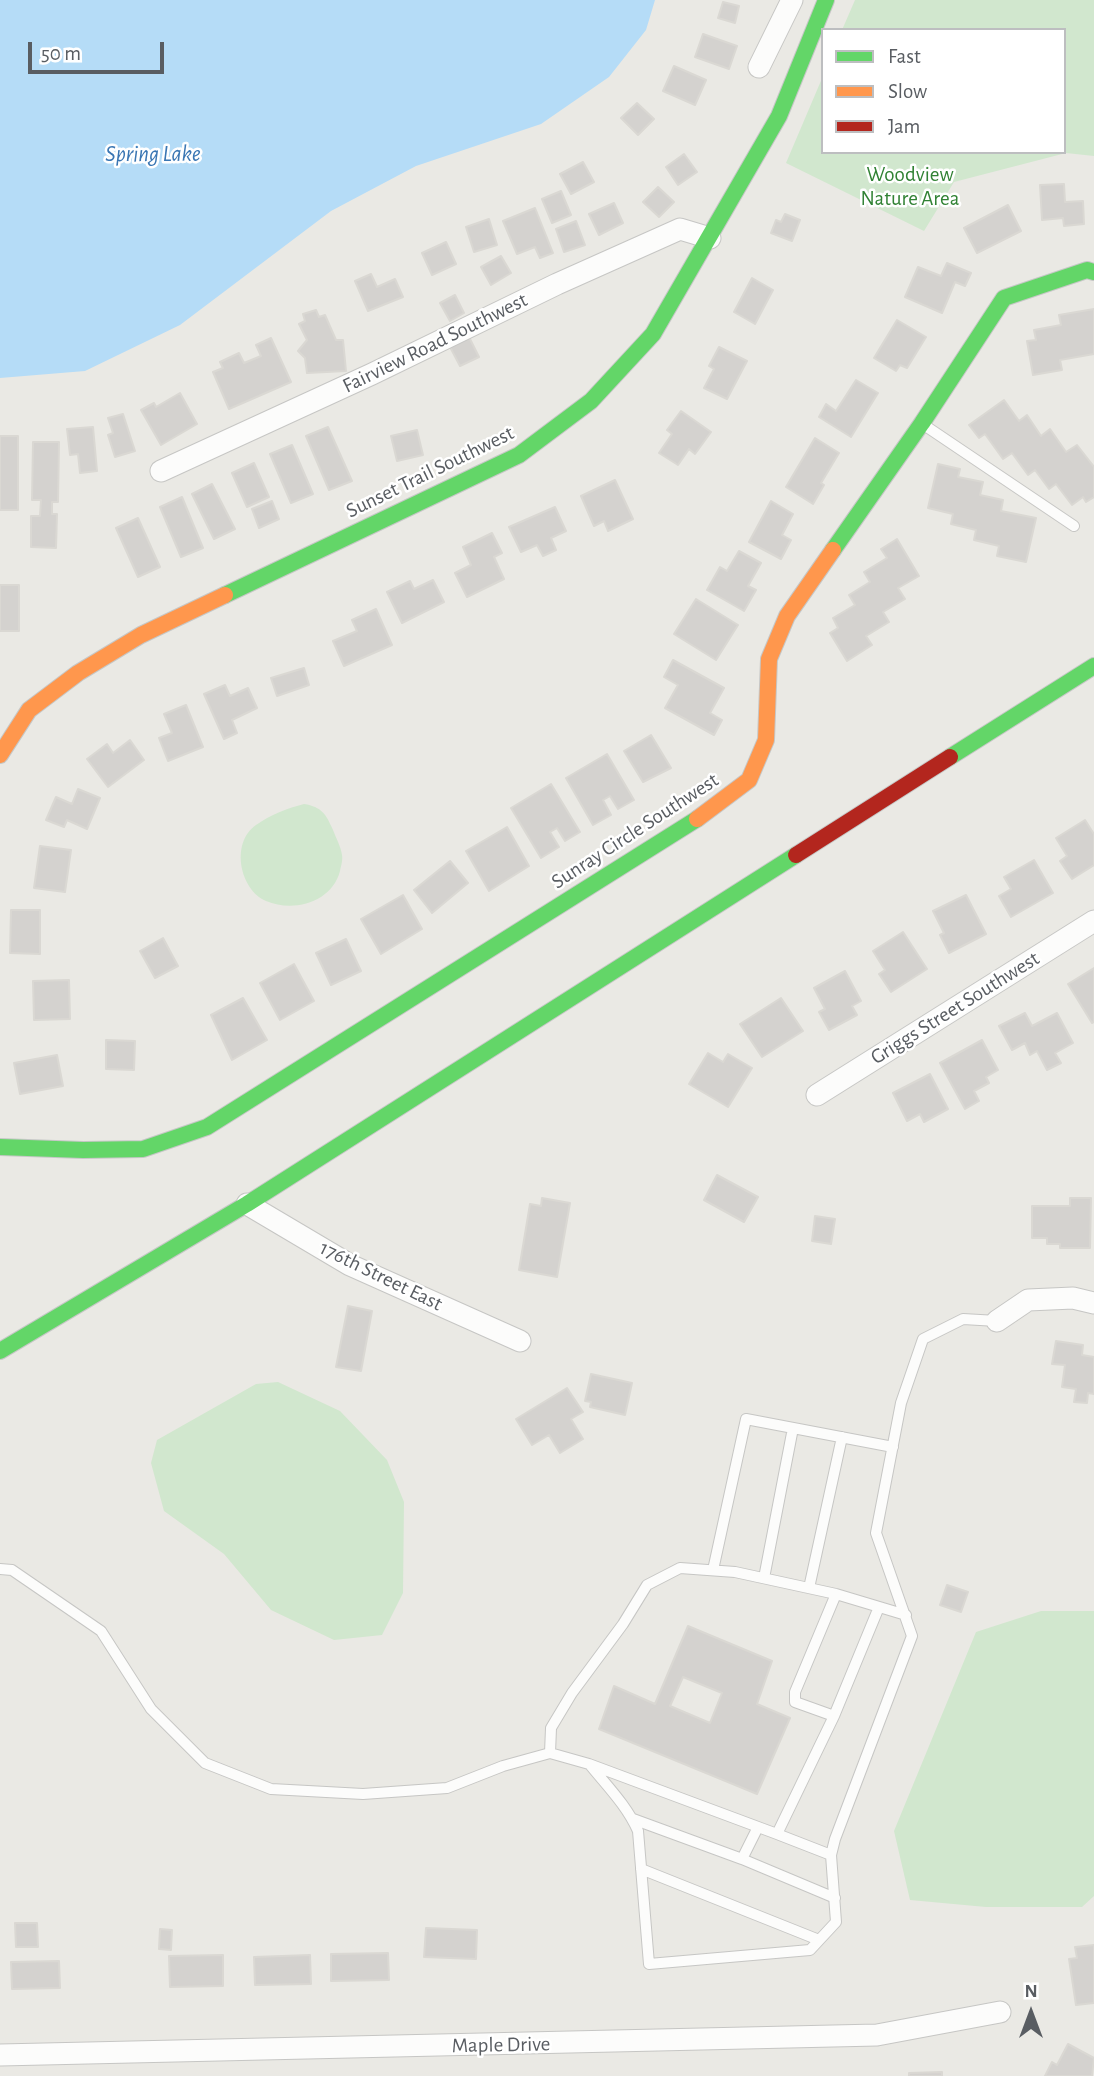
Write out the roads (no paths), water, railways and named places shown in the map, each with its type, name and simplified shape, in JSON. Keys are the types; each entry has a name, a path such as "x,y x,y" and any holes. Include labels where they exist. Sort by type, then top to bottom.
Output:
{"street":[{"path":"759,67 792,0"},
{"name":"Sunset Trail Southwest","path":"0,755 29,710 78,673 141,635 519,455 591,401 653,334 710,238 779,116 826,0"},
{"name":"Fairview Road Southwest","path":"161,471 372,374 557,284 680,229 710,238"},
{"name":"Sunray Circle Southwest","path":"0,1147 144,1149 207,1127 712,810 749,780 766,740 769,659 788,616 922,423 1004,298 1087,271 1094,272"},
{"path":"0,1351 247,1204 1094,666"},
{"name":"Griggs Street Southwest","path":"817,1095 1094,921"},
{"name":"176th Street East","path":"247,1204 350,1265 520,1341"},
{"path":"997,1321 1028,1300 1073,1298 1094,1303"},
{"name":"Maple Drive","path":"0,2055 877,2035 1000,2012"}],"lane":[{"path":"922,423 1074,526"},
{"path":"589,1764 615,1794 633,1819 638,1832 649,1964 810,1950 836,1922 831,1855 835,1839 912,1636 876,1533 901,1403 923,1339 963,1319 997,1321"},
{"path":"713,1570 746,1419 893,1447"},
{"path":"764,1578 793,1428"},
{"path":"809,1588 842,1437"},
{"path":"550,1753 551,1728 647,1585 680,1568 735,1572 764,1578 836,1594 906,1615"},
{"path":"0,1569 12,1570 101,1631 151,1709 205,1763 271,1789 363,1794 447,1788 503,1766 550,1753 589,1764 831,1855"},
{"path":"834,1716 795,1702 794,1692 836,1594"},
{"path":"777,1834 834,1716 880,1607"},
{"path":"633,1819 742,1859 835,1898"},
{"path":"742,1859 758,1827"},
{"path":"641,1869 819,1940"}],"water":[{"name":"Spring Lake","path":"0,0 655,0 646,30 609,77 541,124 416,166 331,211 180,325 85,371 0,378"}],"park label":[{"name":"Woodview Nature Area","path":"910,187"}]}
